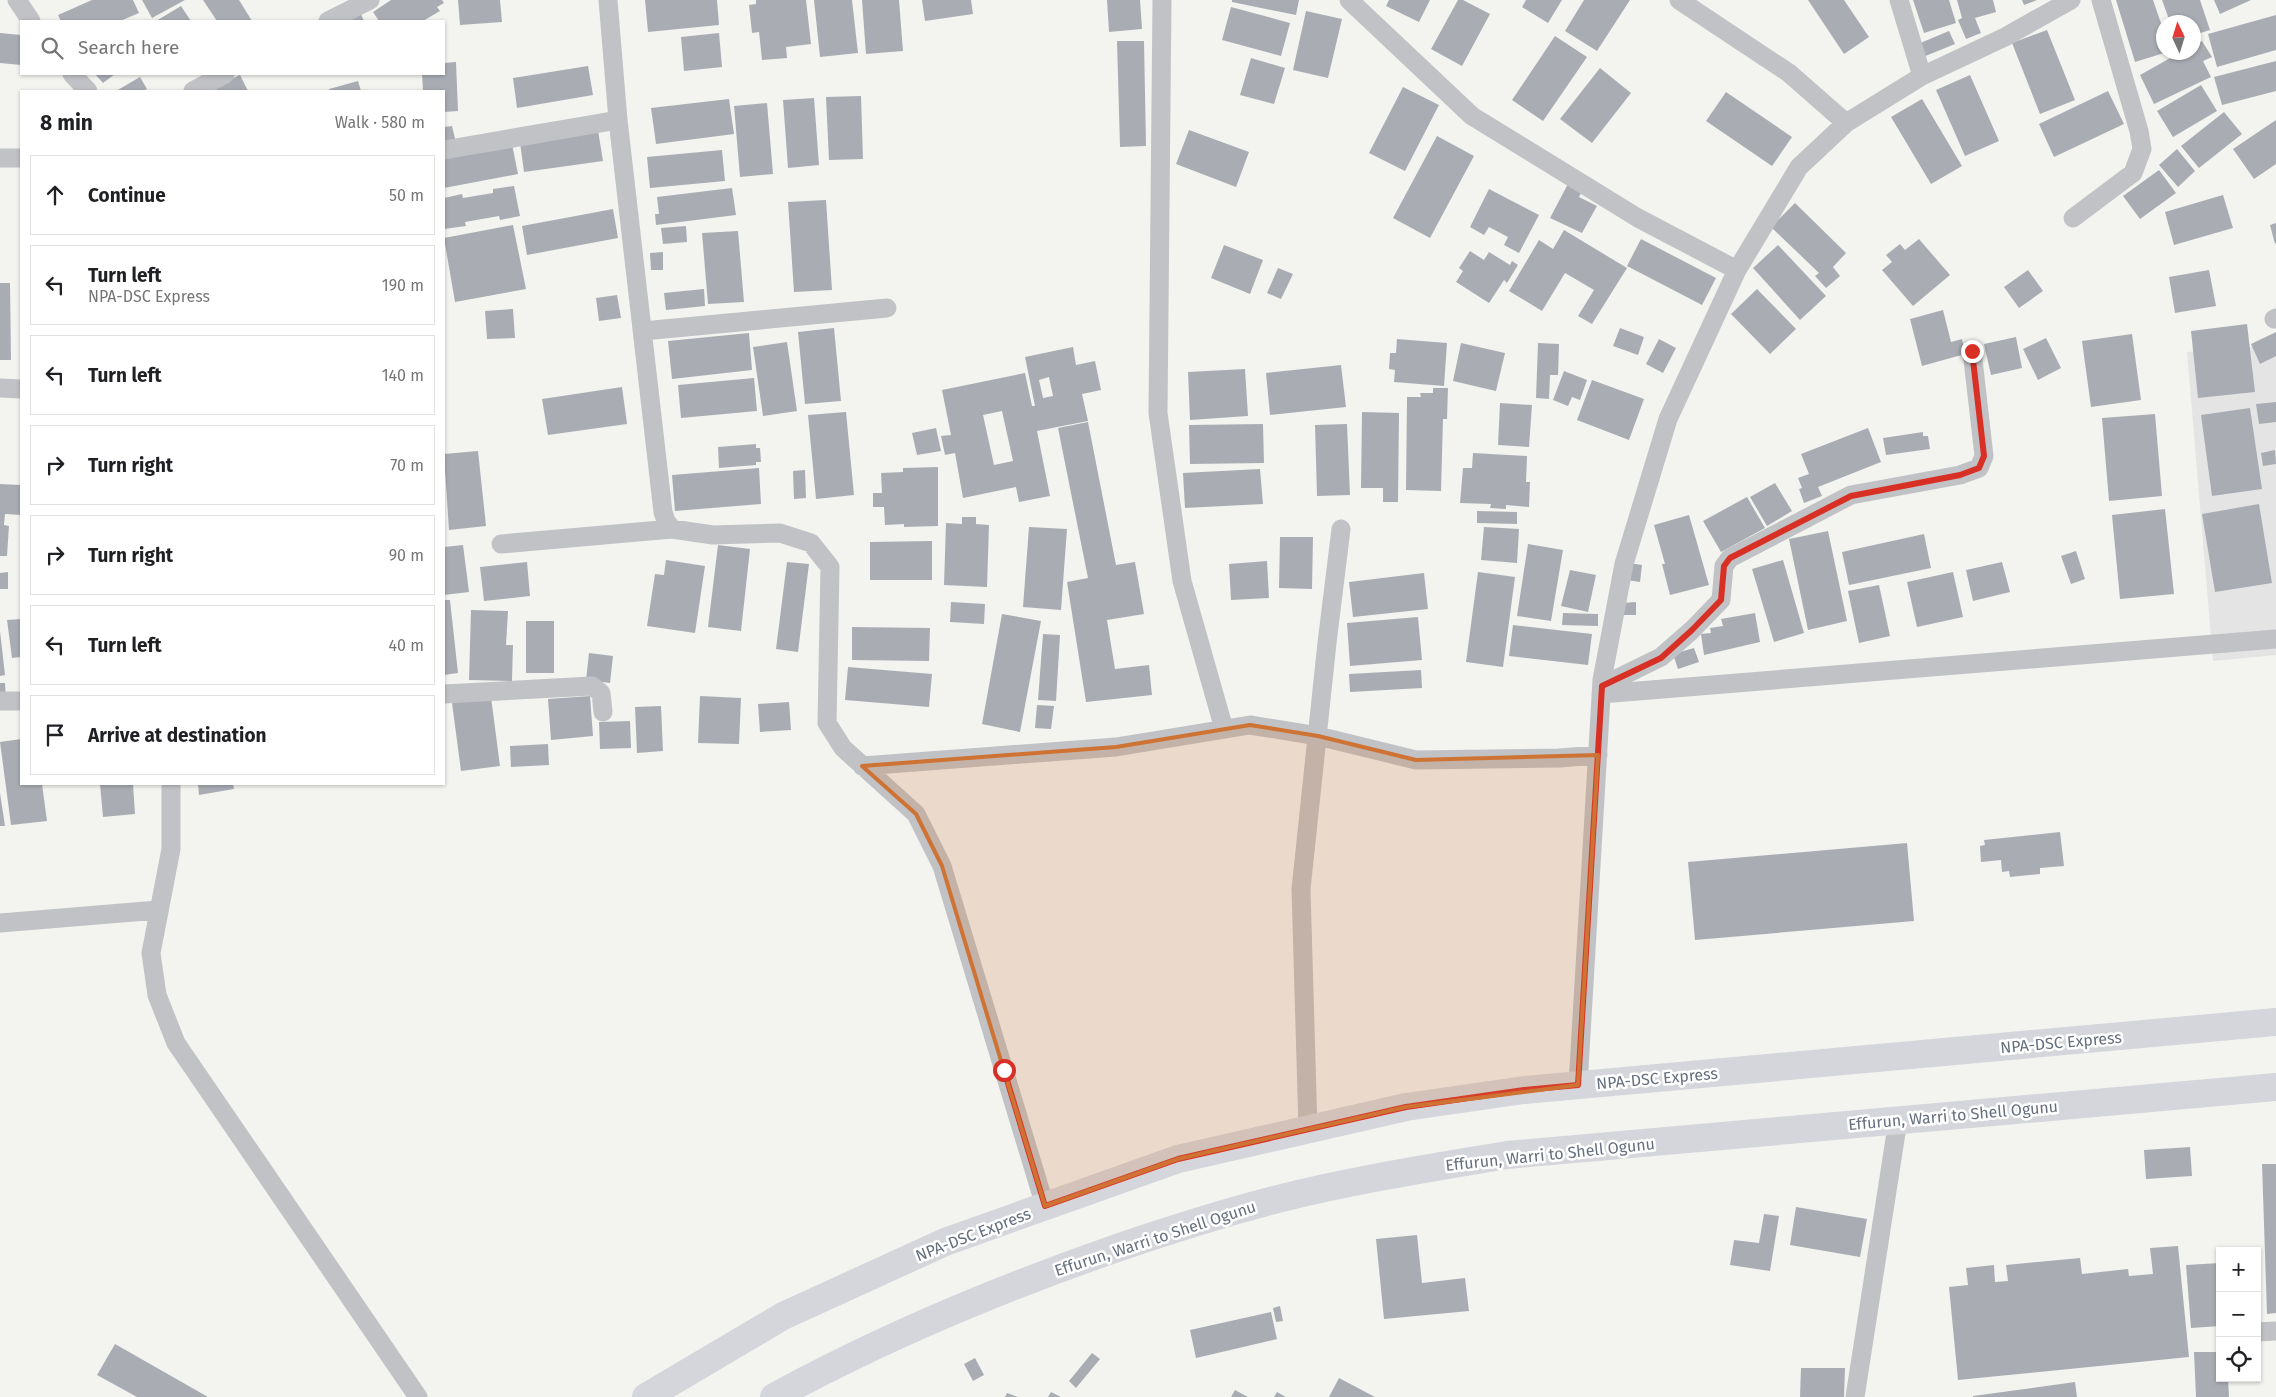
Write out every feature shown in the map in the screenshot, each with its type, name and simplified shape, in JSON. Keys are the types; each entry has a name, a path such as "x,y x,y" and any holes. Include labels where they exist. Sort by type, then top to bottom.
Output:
{"main road":[{"name":"NPA-DSC Express","path":"646,1397 783,1316 945,1242 1178,1159 1308,1129 1406,1107 1524,1090 2276,1022"},
{"name":"Effurun, Warri to Shell Ogunu","path":"774,1397 827,1368 942,1315 1058,1268 1174,1229 1278,1199 1395,1174 1507,1155 2276,1087"}],"street":[{"path":"18,0 30,20"},
{"path":"330,20 370,0"},
{"path":"608,0 618,120 663,512 672,529"},
{"path":"1162,0 1158,413 1182,581 1224,729"},
{"path":"1349,0 1472,116 1638,218 1737,270"},
{"path":"1679,0 1789,73 1846,123"},
{"path":"1899,0 1922,76"},
{"path":"1578,1085 1601,690 1624,564 1668,419 1737,270 1799,167 1846,123 1922,76 2005,37 2071,0"},
{"path":"2072,218 2132,173 2142,149 2139,131 2101,0"},
{"path":"73,75 87,90"},
{"path":"195,90 222,75"},
{"path":"445,150 618,120"},
{"path":"0,158 20,158"},
{"path":"642,330 887,308"},
{"path":"1601,690 1661,658 1692,630 1721,600 1724,566 1730,558 1851,496 1960,475 1979,468 1984,456 1972,351"},
{"path":"0,388 20,389"},
{"path":"501,544 672,529 713,535 780,533 811,543 830,567 827,723 843,748 916,814 942,866 1045,1206"},
{"path":"1308,1129 1301,889 1341,530"},
{"path":"1601,690 2276,639"},
{"path":"445,694 592,686 601,693 603,712"},
{"path":"0,701 20,700"},
{"path":"862,766 1116,747 1250,725 1318,736 1416,760 1559,758 1598,755"},
{"path":"171,785 171,849 151,953 156,995 176,1043 418,1397"},
{"path":"0,923 158,910"},
{"path":"1854,1397 1898,1120"},
{"path":"2261,1332 2276,1331"}],"highlighted area":[{"path":"1250,725 1318,736 1416,760 1598,755 1578,1085 1406,1107 1178,1159 1045,1206 942,866 916,814 862,766 1116,747"}],"shaded area":[{"path":"2276,345 2276,655 2213,661 2187,352"}],"building":[{"path":"92,0 133,0 139,13 122,20 60,20 58,15"},
{"path":"142,0 185,0 152,18"},
{"path":"203,0 239,0 251,20 216,20"},
{"path":"391,0 442,0 444,3 437,7 440,11 425,20 378,20 373,12"},
{"path":"458,0 500,0 502,22 460,25"},
{"path":"645,0 717,0 719,25 648,32"},
{"path":"756,0 806,0 811,44 786,47 787,58 762,60 759,32 752,33 749,5 756,4"},
{"path":"814,0 852,0 858,53 820,57"},
{"path":"862,0 899,0 903,51 866,54"},
{"path":"922,0 971,0 973,14 925,21"},
{"path":"1107,0 1140,0 1142,29 1109,32"},
{"path":"1232,0 1299,0 1296,15 1232,2"},
{"path":"1389,0 1430,0 1419,22 1386,6"},
{"path":"1458,0 1463,0 1490,14 1462,66 1431,49"},
{"path":"1526,0 1562,0 1548,23 1522,7"},
{"path":"1584,0 1630,0 1597,51 1565,31"},
{"path":"1808,0 1844,0 1869,37 1844,54"},
{"path":"1913,0 1949,0 1956,23 1924,33"},
{"path":"1957,0 1993,0 1996,12 1975,18 1981,33 1966,39 1958,20 1962,18"},
{"path":"2022,0 2037,0 2024,5"},
{"path":"2116,0 2153,0 2158,15 2156,15 2156,55 2135,62"},
{"path":"2162,0 2200,0 2210,30 2201,33 2201,15 2167,15"},
{"path":"2214,0 2251,0 2220,14"},
{"path":"181,6 190,20 158,20"},
{"path":"1231,7 1290,23 1281,56 1222,40"},
{"path":"1306,11 1342,19 1328,78 1293,70"},
{"path":"361,14 364,20 348,20"},
{"path":"2276,15 2276,50 2217,67 2208,34"},
{"path":"2047,30 2075,100 2040,114 2012,43"},
{"path":"1949,31 1955,44 1923,57 1918,44"},
{"path":"0,33 20,35 20,65 0,63"},
{"path":"719,33 722,67 684,71 681,37"},
{"path":"1555,36 1587,57 1543,121 1512,100"},
{"path":"1117,41 1144,41 1146,146 1120,147"},
{"path":"2201,42 2212,57 2203,61 2211,77 2154,104 2140,75 2167,60 2201,60"},
{"path":"1251,58 1285,68 1274,104 1240,95"},
{"path":"2276,61 2276,91 2222,105 2214,77"},
{"path":"456,62 458,111 445,112 445,90 423,90 422,75 445,75 445,63"},
{"path":"588,66 593,95 517,108 513,78"},
{"path":"1600,68 1631,93 1592,143 1560,119"},
{"path":"96,75 114,75 103,83"},
{"path":"240,75 248,90 216,90 215,87"},
{"path":"1970,75 1999,141 1965,156 1936,90"},
{"path":"140,77 147,89 145,90 118,90"},
{"path":"358,81 361,90 330,90"},
{"path":"2201,85 2217,111 2173,137 2157,111"},
{"path":"1403,87 1439,105 1405,171 1369,153"},
{"path":"2108,91 2124,124 2054,157 2039,124"},
{"path":"1726,92 1792,137 1772,166 1706,121"},
{"path":"861,96 863,159 829,160 826,97"},
{"path":"814,98 819,165 788,168 783,100"},
{"path":"729,99 734,134 656,144 651,108"},
{"path":"1922,99 1962,166 1931,184 1891,117"},
{"path":"767,103 773,174 740,177 734,106"},
{"path":"2224,112 2242,134 2199,168 2181,146"},
{"path":"2276,120 2276,164 2254,179 2233,149"},
{"path":"597,124 603,161 524,172 519,135"},
{"path":"452,126 457,147 445,149 445,127"},
{"path":"1189,130 1249,152 1236,187 1176,164"},
{"path":"1437,136 1474,156 1430,238 1393,218"},
{"path":"511,139 518,174 445,188 445,152"},
{"path":"2177,149 2195,171 2178,187 2159,165"},
{"path":"722,150 725,181 650,188 647,157"},
{"path":"2159,170 2176,193 2140,219 2123,196"},
{"path":"1570,180 1584,187 1579,197 1597,206 1582,233 1550,218"},
{"path":"514,186 520,216 500,220 499,216 465,222 466,226 445,229 445,198 462,194 463,198 493,193 493,189"},
{"path":"732,188 736,215 656,225 655,214 659,214 657,197"},
{"path":"1489,189 1539,215 1519,253 1504,245 1508,237 1489,227 1484,235 1470,227"},
{"path":"2223,195 2233,228 2174,245 2165,212"},
{"path":"826,200 832,290 794,292 788,202"},
{"path":"1795,203 1846,253 1833,267 1840,276 1826,288 1815,276 1819,273 1771,227"},
{"path":"613,209 618,238 527,255 522,226"},
{"path":"2276,223 2276,243 2275,244 2270,225"},
{"path":"513,225 526,289 455,302 445,238"},
{"path":"686,226 687,242 663,244 661,228"},
{"path":"1564,230 1627,268 1592,324 1578,316 1594,290 1565,273 1542,311 1509,291 1539,240 1553,249"},
{"path":"738,231 744,302 708,304 702,233"},
{"path":"1641,239 1716,278 1702,305 1627,266"},
{"path":"1919,239 1950,275 1913,306 1882,270 1892,262 1886,255 1900,244 1905,250"},
{"path":"1224,245 1263,260 1250,294 1211,278"},
{"path":"1778,245 1826,296 1800,320 1753,268"},
{"path":"1470,251 1484,260 1489,252 1510,265 1512,261 1518,265 1507,283 1504,280 1489,303 1456,282 1463,271 1459,268"},
{"path":"663,252 663,270 651,270 650,253"},
{"path":"1278,268 1293,274 1281,299 1267,293"},
{"path":"2028,270 2043,291 2019,308 2004,287"},
{"path":"2209,270 2216,306 2175,313 2169,277"},
{"path":"0,283 10,283 11,360 0,360"},
{"path":"704,289 705,306 666,310 664,293"},
{"path":"1757,289 1796,329 1770,354 1731,314"},
{"path":"617,295 621,318 599,321 596,298"},
{"path":"513,309 515,338 487,339 485,311"},
{"path":"1943,310 1951,342 1962,339 1965,354 1922,366 1910,319"},
{"path":"2247,324 2255,392 2198,398 2191,331"},
{"path":"834,328 841,401 805,404 798,332"},
{"path":"1620,328 1644,337 1638,355 1613,346"},
{"path":"2276,332 2276,356 2260,364 2251,344"},
{"path":"749,333 752,370 672,379 668,341"},
{"path":"2132,334 2141,400 2091,407 2082,341"},
{"path":"2016,337 2022,368 1991,375 1984,344"},
{"path":"2046,338 2061,368 2038,380 2023,349"},
{"path":"1397,339 1447,343 1444,386 1394,382 1395,370 1389,369 1390,353 1396,353"},
{"path":"1659,339 1676,348 1663,373 1646,364"},
{"path":"787,342 797,411 763,416 753,347"},
{"path":"1461,343 1505,353 1496,391 1453,381"},
{"path":"1538,343 1559,344 1558,375 1550,375 1549,399 1536,398"},
{"path":"1073,347 1076,365 1095,361 1101,390 1082,394 1088,421 1037,431 1050,496 1019,502 1016,487 963,498 955,453 945,455 941,436 951,435 942,390 1025,373 1032,406 1035,406 1025,357","holes":["1049,377 1053,396 1043,398 1039,380","1002,411 1013,461 994,465 983,415"]},
{"path":"1341,365 1346,407 1270,415 1266,373"},
{"path":"1245,369 1248,416 1190,420 1188,372"},
{"path":"1564,371 1587,380 1580,400 1572,397 1568,406 1553,400"},
{"path":"754,378 757,411 681,418 678,385"},
{"path":"1592,380 1644,399 1629,440 1577,420"},
{"path":"622,387 627,424 548,435 542,399"},
{"path":"1433,388 1448,388 1447,419 1443,419 1441,491 1406,490 1407,397 1421,397 1420,393 1433,393"},
{"path":"2276,402 2276,422 2259,424 2256,404"},
{"path":"1500,403 1532,405 1529,447 1498,445"},
{"path":"2250,408 2262,489 2212,496 2201,415"},
{"path":"846,412 854,495 816,499 808,415"},
{"path":"1362,412 1399,413 1398,502 1383,502 1383,488 1361,488"},
{"path":"2155,414 2162,496 2109,501 2102,418"},
{"path":"1088,422 1116,565 1135,562 1144,614 1107,620 1115,669 1149,665 1152,695 1086,702 1067,582 1088,578 1058,428"},
{"path":"1263,424 1264,463 1190,464 1189,425"},
{"path":"1347,424 1350,495 1317,496 1315,425"},
{"path":"936,428 941,451 917,455 912,433"},
{"path":"1868,428 1881,462 1818,487 1822,496 1804,503 1799,489 1802,488 1798,478 1809,474 1801,454"},
{"path":"1923,432 1923,436 1928,436 1930,449 1886,455 1883,438"},
{"path":"756,444 756,448 760,448 761,462 756,462 756,465 719,468 718,447"},
{"path":"2275,450 2276,464 2263,466 2261,453"},
{"path":"478,451 486,526 449,530 445,454"},
{"path":"1473,453 1527,456 1526,482 1530,482 1529,507 1506,505 1506,509 1490,508 1491,504 1460,503 1463,468 1472,468"},
{"path":"938,467 938,526 904,527 904,524 885,525 884,507 873,507 873,493 882,493 881,473 903,472 903,468"},
{"path":"759,468 761,504 675,511 672,475"},
{"path":"1260,469 1263,504 1185,508 1183,473"},
{"path":"805,470 806,498 794,499 793,471"},
{"path":"1775,483 1792,511 1767,526 1750,497"},
{"path":"0,484 20,485 20,515 5,514 4,525 9,526 7,556 0,556"},
{"path":"1747,497 1765,528 1721,552 1703,521"},
{"path":"2259,504 2272,583 2215,592 2202,514"},
{"path":"2165,509 2174,594 2120,599 2112,515"},
{"path":"1477,511 1517,512 1517,524 1477,523"},
{"path":"1689,515 1709,585 1670,595 1662,564 1665,564 1654,525"},
{"path":"962,517 976,517 976,524 989,525 987,587 944,585 946,523 962,524"},
{"path":"1029,527 1067,529 1061,610 1023,607"},
{"path":"1484,527 1519,529 1517,563 1481,560"},
{"path":"1828,531 1847,621 1808,630 1789,539"},
{"path":"1924,534 1931,568 1849,585 1842,552"},
{"path":"1280,537 1313,537 1312,589 1279,588"},
{"path":"932,541 932,580 870,580 870,542"},
{"path":"1528,544 1563,550 1551,621 1517,616"},
{"path":"463,545 469,592 445,595 445,547"},
{"path":"718,545 750,549 741,631 708,627"},
{"path":"2076,551 2085,579 2071,584 2061,556"},
{"path":"666,560 705,566 695,633 647,626 655,574 664,575"},
{"path":"1783,560 1804,633 1774,642 1752,569"},
{"path":"1267,561 1269,598 1231,600 1229,564"},
{"path":"527,562 530,596 484,601 480,567"},
{"path":"787,562 809,564 798,652 776,649"},
{"path":"2002,562 2010,592 1973,601 1966,570"},
{"path":"1629,563 1642,565 1640,582 1626,580"},
{"path":"1570,570 1596,575 1588,612 1561,606"},
{"path":"8,572 8,589 0,589 0,573"},
{"path":"1478,572 1515,577 1503,667 1466,662"},
{"path":"1953,572 1963,617 1917,627 1907,582"},
{"path":"1424,573 1428,609 1353,617 1349,582"},
{"path":"1879,585 1890,636 1859,643 1848,591"},
{"path":"445,600 450,600 458,673 445,675"},
{"path":"951,602 985,604 984,624 950,622"},
{"path":"1636,602 1636,615 1621,615 1621,603"},
{"path":"471,610 508,611 506,645 513,645 512,681 469,680"},
{"path":"1563,613 1598,614 1598,626 1562,625"},
{"path":"1755,613 1760,642 1704,655 1701,634 1711,633 1710,628 1723,626 1721,619"},
{"path":"1002,614 1041,621 1020,732 982,724"},
{"path":"1418,617 1422,660 1350,666 1347,623"},
{"path":"20,619 20,657 12,658 7,620"},
{"path":"526,621 554,621 554,673 526,673"},
{"path":"1513,625 1592,634 1588,665 1509,656"},
{"path":"852,627 930,628 929,661 852,660"},
{"path":"0,631 5,675 0,676"},
{"path":"1043,634 1060,635 1056,701 1038,700"},
{"path":"1694,648 1699,662 1678,669 1673,654"},
{"path":"589,653 613,656 610,683 586,680"},
{"path":"848,667 932,674 929,707 845,700"},
{"path":"1421,670 1422,688 1350,692 1349,674"},
{"path":"0,683 5,683 6,698 0,698"},
{"path":"590,696 593,736 551,740 548,699"},
{"path":"700,696 741,698 739,744 698,743"},
{"path":"491,697 500,766 461,771 452,703"},
{"path":"789,702 791,730 760,732 758,704"},
{"path":"1037,705 1054,706 1051,729 1035,728"},
{"path":"661,706 663,751 637,753 635,707"},
{"path":"630,721 631,748 600,749 599,722"},
{"path":"20,739 20,785 42,785 47,821 11,825 0,742"},
{"path":"548,744 549,765 511,767 510,746"},
{"path":"100,785 133,785 135,814 103,817"},
{"path":"198,785 233,785 234,789 199,795"},
{"path":"0,793 5,826 0,826"},
{"path":"2060,832 2064,866 2040,868 2040,874 2010,877 2009,871 2002,872 2001,860 1981,862 1980,846 1985,845 1984,840"},
{"path":"1907,843 1914,921 1695,940 1688,862"},
{"path":"2190,1147 2192,1176 2146,1179 2144,1150"},
{"path":"2262,1164 2276,1164 2276,1313 2267,1314"},
{"path":"1796,1207 1867,1219 1860,1257 1790,1245"},
{"path":"1764,1214 1779,1216 1770,1271 1730,1265 1734,1240 1759,1243"},
{"path":"1417,1235 1422,1283 1465,1278 1469,1311 1384,1319 1376,1239"},
{"path":"2178,1246 2189,1357 1958,1380 1949,1287 1968,1285 1966,1268 1994,1265 1995,1282 2008,1281 2006,1265 2080,1258 2082,1274 2128,1269 2129,1276 2153,1274 2150,1248"},
{"path":"2216,1263 2216,1326 2191,1328 2186,1265"},
{"path":"1280,1306 1283,1321 1276,1322 1273,1308"},
{"path":"1271,1312 1277,1339 1196,1358 1190,1330"},
{"path":"115,1344 208,1397 137,1397 97,1375"},
{"path":"2194,1352 2216,1352 2216,1382 2228,1382 2229,1397 2196,1397"},
{"path":"1092,1353 1100,1359 1076,1388 1069,1381"},
{"path":"975,1358 984,1375 973,1381 964,1364"},
{"path":"1801,1368 1845,1368 1844,1397 1800,1397"},
{"path":"1339,1378 1375,1397 1329,1397"},
{"path":"2075,1382 2077,1397 1973,1397 1973,1396"},
{"path":"1235,1390 1248,1397 1231,1397"},
{"path":"1051,1392 1061,1397 1048,1397"},
{"path":"1277,1392 1286,1397 1274,1397"},
{"path":"1007,1393 1018,1397 1005,1397"}],"route":[{"path":"1004,1070 1045,1206 1178,1159 1406,1107 1524,1090 1578,1085 1602,686 1661,658 1692,630 1723,597 1724,566 1730,558 1851,496 1960,475 1979,468 1984,456 1972,351"}]}
